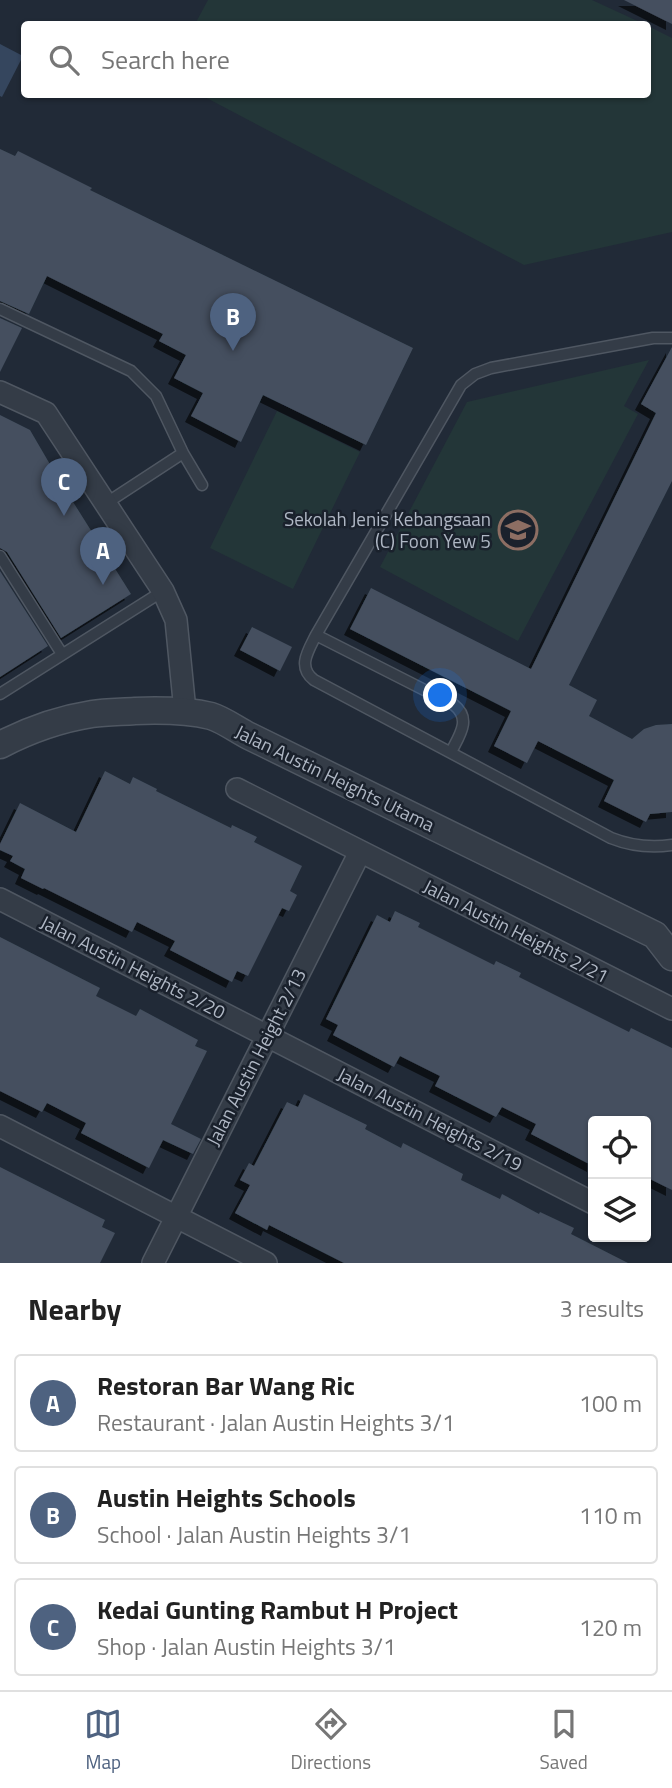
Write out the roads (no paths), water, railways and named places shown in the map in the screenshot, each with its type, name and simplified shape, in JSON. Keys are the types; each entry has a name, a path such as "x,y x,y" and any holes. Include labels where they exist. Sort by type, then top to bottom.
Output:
{"street":[{"path":"0,392 46,413 163,591 176,620 185,711"},
{"name":"Jalan Austin Heights Utama","path":"0,745 37,729 94,713 185,711 214,717 663,933 672,957"},
{"name":"Jalan Austin Heights 2/21","path":"237,789 672,1009"},
{"name":"Jalan Austin Height 2/13","path":"153,1263 360,852"},
{"name":"Jalan Austin Heights 2/20","path":"0,899 267,1035"},
{"name":"Jalan Austin Heights 2/19","path":"267,1035 588,1200"},
{"path":"0,1126 265,1263"}],"lane":[{"path":"1,312 131,371 156,396 183,453 202,485"},
{"path":"672,338 653,338 491,368 468,379 456,392 316,635 304,663 308,676 622,842 646,847 672,845"},
{"path":"105,504 183,453"},
{"path":"0,556 62,654"},
{"path":"0,694 163,591"},
{"path":"316,635 460,709 464,722 451,752"}],"water":[{"path":"0,44 21,55 21,60 2,97"}],"place":[{"name":"Austin Heights Schools","path":"233,351"},
{"name":"Kedai Gunting Rambut H Project","path":"64,516"},
{"name":"Sekolah Jenis Kebangsaan (C) Foon Yew 5","path":"518,530"},
{"name":"Restoran Bar Wang Ric","path":"103,585"}]}
